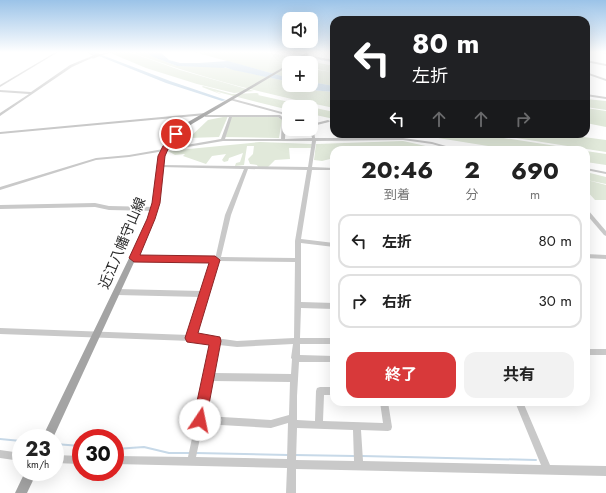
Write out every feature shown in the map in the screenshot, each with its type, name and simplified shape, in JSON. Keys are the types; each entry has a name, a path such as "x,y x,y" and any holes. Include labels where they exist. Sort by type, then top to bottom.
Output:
{"main road":[{"name":"近江八幡守山線","path":"52,429 134,258 154,209 158,193 160,166 164,150 176,134 222,104 272,75"},
{"path":"21,493 27,481"}],"street":[{"path":"0,86 19,75"},
{"path":"0,115 58,75"},
{"path":"591,75 605,81"},
{"path":"590,77 599,78"},
{"path":"0,91 33,93"},
{"path":"590,96 606,98"},
{"path":"231,99 282,113"},
{"path":"264,115 266,109"},
{"path":"0,133 206,115 264,115 282,117"},
{"path":"223,140 231,116"},
{"path":"318,123 328,121"},
{"path":"0,136 8,133"},
{"path":"283,136 283,140"},
{"path":"291,493 290,464 297,341 298,241 310,170 314,141 313,136"},
{"path":"0,189 90,161 223,140 314,141 403,139 441,146"},
{"path":"160,166 310,170 330,169"},
{"path":"191,338 215,260 219,256 228,215 246,168"},
{"path":"590,170 606,173"},
{"path":"0,206 95,205 109,208 154,209"},
{"path":"590,216 606,234"},
{"path":"298,241 330,245"},
{"path":"590,256 606,256"},
{"path":"134,258 298,260"},
{"path":"117,292 204,294"},
{"path":"297,305 330,306"},
{"path":"0,331 191,338 237,344 330,341"},
{"path":"191,462 216,341"},
{"path":"590,352 606,352"},
{"path":"295,358 330,360"},
{"path":"208,377 294,378"},
{"path":"319,425 320,391 330,391"},
{"path":"200,420 271,424 292,421 319,425 388,427 385,406"},
{"path":"521,406 547,469"},
{"path":"357,426 359,466"},
{"path":"0,454 12,456"},
{"path":"124,460 606,471"}],"green space":[{"path":"168,75 198,75 254,91 234,93"},
{"path":"201,75 258,75 282,81 282,92 330,92 330,107 318,105 318,100 296,100"},
{"path":"318,75 330,75 330,85 318,83"},
{"path":"203,86 232,94 257,93 259,94 258,95 282,100 282,108 214,91 220,94 202,87"},
{"path":"590,99 606,101 606,110 590,108"},
{"path":"318,109 330,111 330,118 318,116"},
{"path":"590,109 606,111 606,127 590,124"},
{"path":"228,116 219,137 189,138 208,120"},
{"path":"231,117 278,117 282,120 279,138 225,137"},
{"path":"438,138 504,138 556,146 488,146"},
{"path":"517,138 590,138 606,140 606,152 590,149 590,146 568,146"},
{"path":"403,141 426,146 330,146 330,159 322,161 314,160 316,144"},
{"path":"260,142 312,144 311,148 289,148 290,159 275,160 268,167 258,167 257,165 250,164 248,159 253,154 254,146 247,146 244,165 235,166 236,163 240,162 243,153 229,158 228,161 224,162 222,160 226,154 212,156 206,164 183,156 185,154 175,155 168,151"},
{"path":"590,152 606,154 606,165 590,163"},
{"path":"590,173 606,177 606,184 590,181"},
{"path":"590,181 606,185 606,200 595,200 590,194"}],"water":[{"path":"257,75 278,75 282,76 282,80"},
{"path":"318,83 330,85 330,92 318,91"}],"waterway":[{"path":"150,75 224,100"},
{"path":"0,439 12,440"},
{"path":"64,445 72,445"},
{"path":"124,448 144,447 169,453 190,453"},
{"path":"196,453 288,455"},
{"path":"294,455 354,456"},
{"path":"362,456 536,460"}],"route":[{"path":"176,134 166,146 162,156 160,162 156,203 151,219 134,258 215,260 191,338 216,341 200,420"}]}
